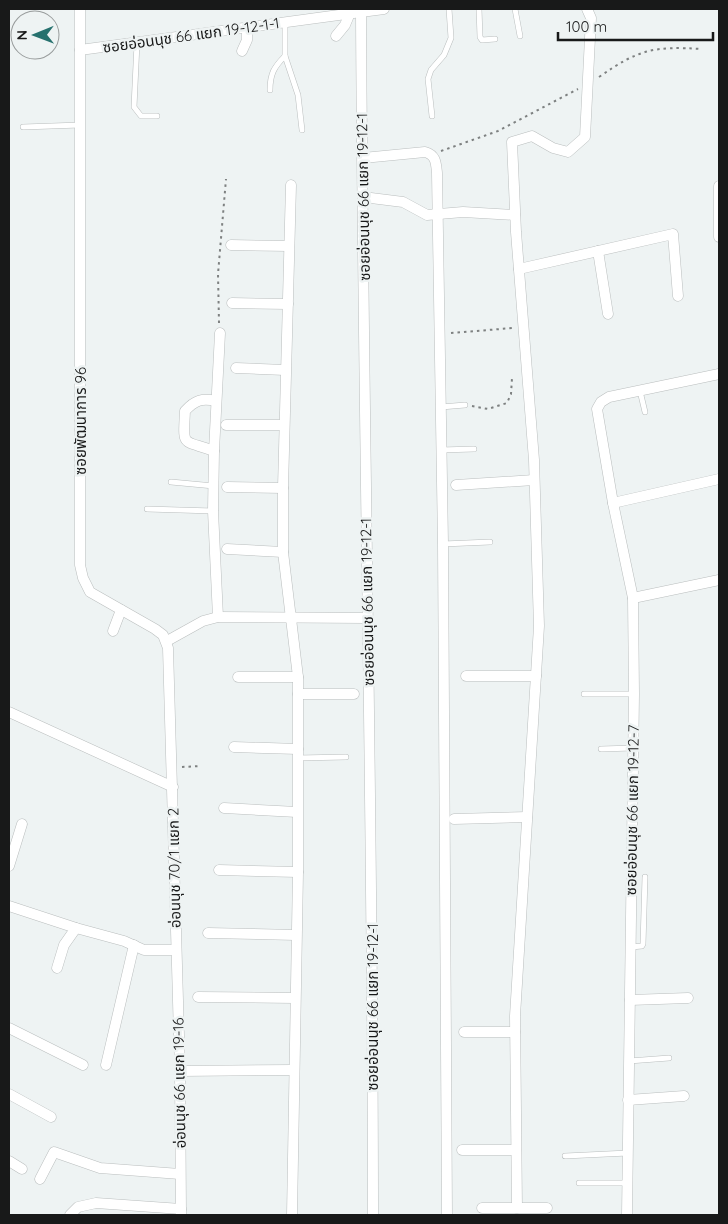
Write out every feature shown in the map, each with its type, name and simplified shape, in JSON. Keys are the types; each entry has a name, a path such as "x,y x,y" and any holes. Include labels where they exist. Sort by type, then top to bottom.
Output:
{"street":[{"name":"ซอยพัฒนาการ 96","path":"80,9 80,565 82,578 90,592 155,629 167,641"},
{"path":"361,12 384,9"},
{"path":"517,1208 515,1032 539,626 534,480 515,214 512,142 532,136 553,148 568,152 584,137 591,18 587,9"},
{"name":"ซอยอ่อนนุช 66 แยก 19-12-1-1","path":"80,50 361,12"},
{"name":"ซอยอ่อนนุช 66 แยก 19-12-1","path":"361,12 366,618 371,808 373,1215"},
{"path":"336,36 345,25 350,14"},
{"path":"242,50 247,40 247,28"},
{"path":"362,152 432,154 436,160 443,544 447,1215"},
{"path":"291,185 283,425 283,552 298,677 298,872 292,1215"},
{"path":"719,186 719,237"},
{"path":"363,197 403,202 427,215 463,212 515,214"},
{"path":"519,270 673,234 678,296"},
{"path":"231,245 289,246"},
{"path":"598,251 608,314"},
{"path":"232,303 288,304"},
{"path":"218,617 213,510 220,333"},
{"path":"236,368 285,370"},
{"path":"640,391 719,374"},
{"name":"ซอยอ่อนนุช 66 แยก 19-12-7","path":"627,1215 634,694 633,598 613,503 597,409 601,402 609,397 640,391"},
{"path":"214,451 188,444 184,434 184,417 185,411 198,400 216,401"},
{"path":"226,425 283,425"},
{"path":"613,503 719,479"},
{"path":"456,485 534,480"},
{"path":"227,487 283,488"},
{"path":"227,549 283,552"},
{"path":"633,598 719,580"},
{"path":"113,630 121,610"},
{"path":"9,712 173,787 167,641 203,621 218,617 366,618"},
{"path":"466,676 536,676"},
{"path":"238,677 298,677"},
{"path":"298,694 354,694"},
{"path":"234,747 298,753"},
{"name":"อ่อนนุช 70/1 แยก 2","path":"173,787 175,950"},
{"path":"224,808 297,812"},
{"path":"454,819 527,817"},
{"path":"9,866 12,841 22,824"},
{"path":"219,870 298,872"},
{"path":"9,906 134,945 144,950 175,950"},
{"path":"57,968 64,944 76,928"},
{"path":"208,933 296,935"},
{"path":"106,1065 134,945"},
{"name":"อ่อนนุช 66 แยก 19-16","path":"175,950 180,1070 181,1212"},
{"path":"198,996 296,998"},
{"path":"630,1000 688,998"},
{"path":"9,1028 83,1065"},
{"path":"464,1032 515,1032"},
{"path":"180,1070 294,1070"},
{"path":"9,1094 51,1117"},
{"path":"628,1100 684,1096"},
{"path":"462,1150 516,1150"},
{"path":"40,1179 54,1152 100,1168 180,1174"},
{"path":"9,1161 22,1168"},
{"path":"70,1215 78,1207 96,1203 181,1212"},
{"path":"482,1208 547,1208"}],"lane":[{"path":"432,116 428,79 430,70 444,55 451,38 449,9"},
{"path":"479,9 480,38 482,40 495,39"},
{"path":"515,9 520,36"},
{"path":"285,22 285,56 298,95 302,130"},
{"path":"137,43 134,107 141,116 157,116"},
{"path":"270,90 271,73 275,65 285,56"},
{"path":"23,127 80,125"},
{"path":"640,391 644,412"},
{"path":"440,407 465,405"},
{"path":"441,450 474,449"},
{"path":"171,482 214,486"},
{"path":"147,509 213,510"},
{"path":"443,544 490,542"},
{"path":"584,694 634,694"},
{"path":"601,749 633,748"},
{"path":"298,753 346,757"},
{"path":"630,947 640,947 643,944 645,877"},
{"path":"629,1061 669,1058"},
{"path":"565,1156 628,1153"},
{"path":"579,1183 627,1182"}],"path":[{"path":"592,82 621,62 647,50 669,47 702,48"},
{"path":"432,154 498,131 584,86"},
{"path":"220,333 218,274 226,179"},
{"path":"439,337 453,332 509,329 515,326"},
{"path":"465,405 488,409 507,403 511,394 512,378"},
{"path":"172,767 200,766"}]}
